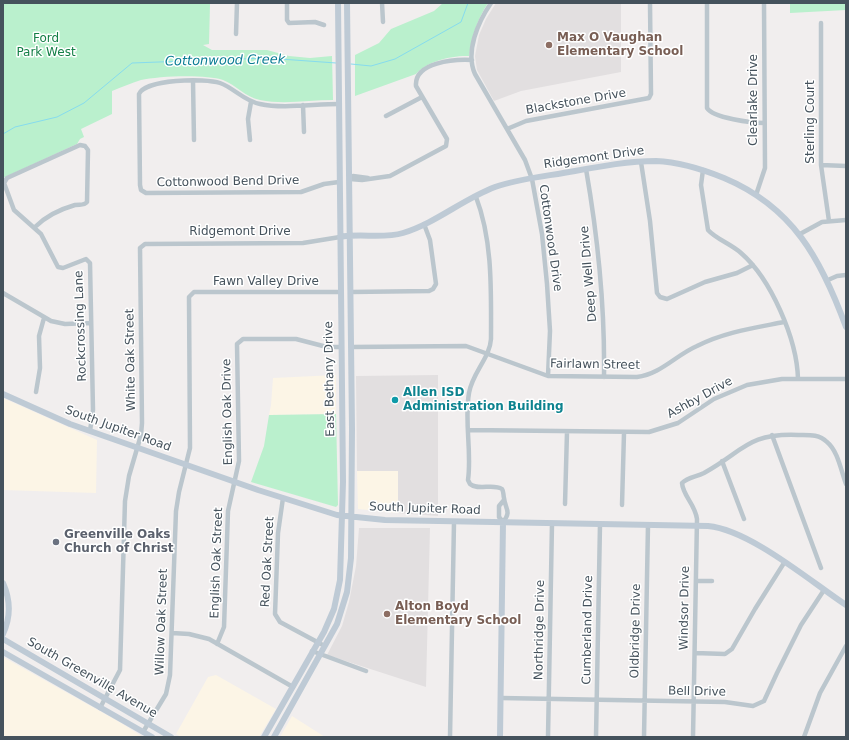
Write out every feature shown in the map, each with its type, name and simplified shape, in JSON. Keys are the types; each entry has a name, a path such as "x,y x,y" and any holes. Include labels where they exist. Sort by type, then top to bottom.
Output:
{"main road":[{"name":"East Bethany Drive","path":"266,734 318,642 334,609 340,580 343,516 338,3"},
{"name":"East Bethany Drive","path":"274,736 326,646 342,612 350,575 352,517 352,429 347,3"},
{"name":"Ridgemont Drive","path":"340,237 350,235 391,235 403,233 424,224 496,187 532,179 586,169 640,162 676,163 703,170 735,182 756,195 782,215 800,234 815,255 828,280 846,327"},
{"path":"339,182 350,179"},
{"path":"340,292 351,292"},
{"path":"341,347 351,347"},
{"name":"South Jupiter Road","path":"3,394 90,431 137,448 283,498 343,516 454,522 717,527 732,531 746,538 784,562 846,605"},
{"path":"342,429 352,429"},
{"path":"500,737 503,522"},
{"path":"3,583 9,598 10,610 8,623 3,634"},
{"path":"334,609 342,612"},
{"name":"South Greenville Avenue","path":"3,639 171,737"},
{"name":"South Greenville Avenue","path":"3,652 152,737"},
{"path":"293,687 300,691"},
{"path":"266,734 274,736"}],"street":[{"path":"236,34 237,3"},
{"path":"287,3 287,20 289,23 315,22 324,25"},
{"path":"382,3 383,22"},
{"name":"Cottonwood Drive","path":"491,3 475,37 472,60 475,74 525,160 532,179 547,284 550,332 548,376"},
{"name":"Blackstone Drive","path":"507,129 526,121 649,98 651,94 650,3"},
{"path":"707,3 707,108 712,113 747,122 764,123"},
{"name":"Clearlake Drive","path":"756,195 765,168 764,3"},
{"name":"Sterling Court","path":"821,23 821,165 829,221"},
{"path":"350,179 353,176 368,178 390,176 445,148 447,145 447,139 422,97 416,82 421,72 447,61 472,60"},
{"path":"194,140 193,81 220,83 251,102 272,106 339,104"},
{"name":"Cottonwood Bend Drive","path":"193,81 165,82 142,89 139,92 142,190 148,193 301,192 324,184 339,182"},
{"path":"386,116 422,97"},
{"path":"250,140 248,119 251,102"},
{"path":"303,105 304,132"},
{"name":"Rockcrossing Lane","path":"35,227 43,219 74,206 86,204 88,199 88,150 85,146 80,145 7,178 5,181 14,210 35,227 44,240 58,267 63,268 83,259 88,260 93,410 90,431"},
{"path":"640,162 650,221 659,296 667,298 753,265"},
{"path":"821,165 846,166"},
{"name":"Deep Well Drive","path":"586,169 596,232 603,293 604,377"},
{"path":"703,170 701,185 708,230 742,253 753,265 771,291 797,357 798,379"},
{"path":"476,197 482,214 490,268 491,338 487,352 470,387 468,402 470,484 474,487 500,487 504,491 504,500 508,506 507,517 503,522 499,517 499,506 504,500"},
{"path":"800,234 816,224 829,221 846,220"},
{"path":"351,292 429,291 434,289 436,284 435,272 430,240 424,224"},
{"name":"Ridgemont Drive","path":"141,246 145,244 303,243 340,237"},
{"name":"White Oak Street","path":"100,708 120,670 124,512 129,476 142,423 139,250 141,246"},
{"path":"828,280 834,277 846,275"},
{"name":"Fawn Valley Drive","path":"191,294 194,292 340,292"},
{"path":"3,293 44,318 57,323 91,323"},
{"name":"Willow Oak Street","path":"143,732 149,724 168,686 172,633 176,511 178,492 190,448 188,299 191,294"},
{"path":"36,392 40,368 39,336 44,318"},
{"name":"Fairlawn Street","path":"351,347 466,346 487,352 548,376 648,376 689,350 720,336 739,330 784,322"},
{"name":"English Oak Drive","path":"235,482 239,461 236,346 238,342 246,339 296,339 327,347 341,347"},
{"name":"Ashby Drive","path":"468,430 624,433 649,432 672,426 686,419 714,399 747,385 782,379 846,379"},
{"path":"565,504 567,432"},
{"path":"622,505 624,433"},
{"path":"744,519 722,461 754,439 772,436 814,435 823,438 832,448 846,484"},
{"path":"772,436 821,568"},
{"name":"Windsor Drive","path":"693,737 697,526 694,506 683,490 682,483 686,479 703,474 722,461"},
{"name":"English Oak Street","path":"217,644 224,628 227,520 229,502 235,482"},
{"name":"Red Oak Street","path":"283,498 278,533 275,614 280,622 326,646"},
{"path":"450,737 454,522"},
{"name":"Northridge Drive","path":"548,737 552,523"},
{"name":"Cumberland Drive","path":"596,737 600,524"},
{"name":"Oldbridge Drive","path":"644,737 648,525"},
{"path":"694,653 725,654 732,649 754,609 784,562"},
{"path":"696,581 712,581"},
{"name":"Bell Drive","path":"501,698 645,700 733,703 753,706 761,704 767,698 777,673 801,625 824,590"},
{"path":"172,633 203,637 293,687"},
{"path":"804,737 820,693 846,646"},
{"path":"312,651 366,671"}],"shaded area":[{"name":"Max O Vaughan Elementary School","path":"496,3 621,3 621,72 521,91 494,101 477,70 475,56 479,35 486,19"},
{"path":"336,375 336,414 269,415 273,378"},
{"path":"438,375 438,516 398,513 398,471 357,471 356,376"},
{"path":"3,398 97,440 96,493 3,490"},
{"path":"357,471 398,471 398,513 358,509"},
{"name":"Alton Boyd Elementary School","path":"359,528 430,528 426,687 327,655 342,626 349,602 356,566"},
{"path":"3,657 121,723 143,737 3,737"},
{"path":"216,675 276,709 259,737 181,737 176,734 208,677"},
{"path":"292,716 325,737 280,737"}],"green space":[{"name":"Ford Park West","path":"3,3 208,3 210,4 209,44 203,45 212,50 267,50 289,56 310,58 332,56 333,100 287,102 260,100 245,94 223,80 215,78 194,76 141,80 112,91 112,114 81,129 84,137 80,139 77,144 3,178"},
{"path":"443,3 488,3 476,28 469,56 448,58 433,62 421,69 416,74 355,96 355,55 379,43 391,29 434,11"},
{"path":"790,3 846,3 846,10 790,13"},
{"path":"336,414 338,505 336,507 251,482 264,446 269,415"}],"waterway":[{"name":"Cottonwood Creek","path":"351,64 371,66 395,59 461,22 468,3"},
{"name":"Cottonwood Creek","path":"3,134 15,127 57,117 84,103 132,63 266,58 336,63"}],"place":[{"name":"Max O Vaughan Elementary School","path":"549,45"},
{"name":"Allen ISD Administration Building","path":"395,400"},
{"name":"Greenville Oaks Church of Christ","path":"56,542"},
{"name":"Alton Boyd Elementary School","path":"387,614"}]}
